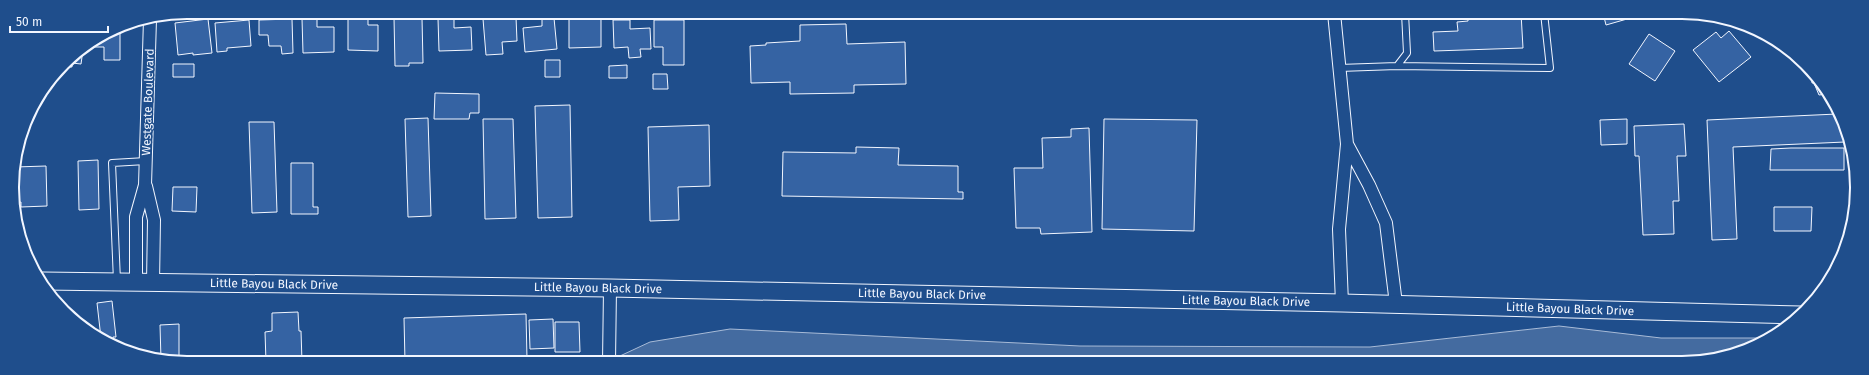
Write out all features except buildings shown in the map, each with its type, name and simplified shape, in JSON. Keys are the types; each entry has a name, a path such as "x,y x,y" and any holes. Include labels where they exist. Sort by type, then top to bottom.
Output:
{"main road":[{"name":"Little Bayou Black Drive","path":"47,281 610,288 1396,304 1792,315"}],"street":[{"path":"1335,19 1347,144 1339,229 1342,303"},
{"name":"Westgate Boulevard","path":"150,23 146,185 154,220 153,283"},
{"path":"1347,144 1369,185 1386,223 1396,304"},
{"name":"Westgate Boulevard","path":"136,282 136,217 146,185"},
{"path":"609,356 610,288"}],"lane":[{"path":"1396,66 1407,53 1405,19"},
{"path":"1340,68 1396,66 1550,68 1545,19"},
{"path":"117,282 112,163 146,161"}],"water":[{"path":"1559,326 1661,338 1758,338 1736,347 1714,353 1693,356 620,356 650,342 730,329 1080,346 1370,347"}]}
